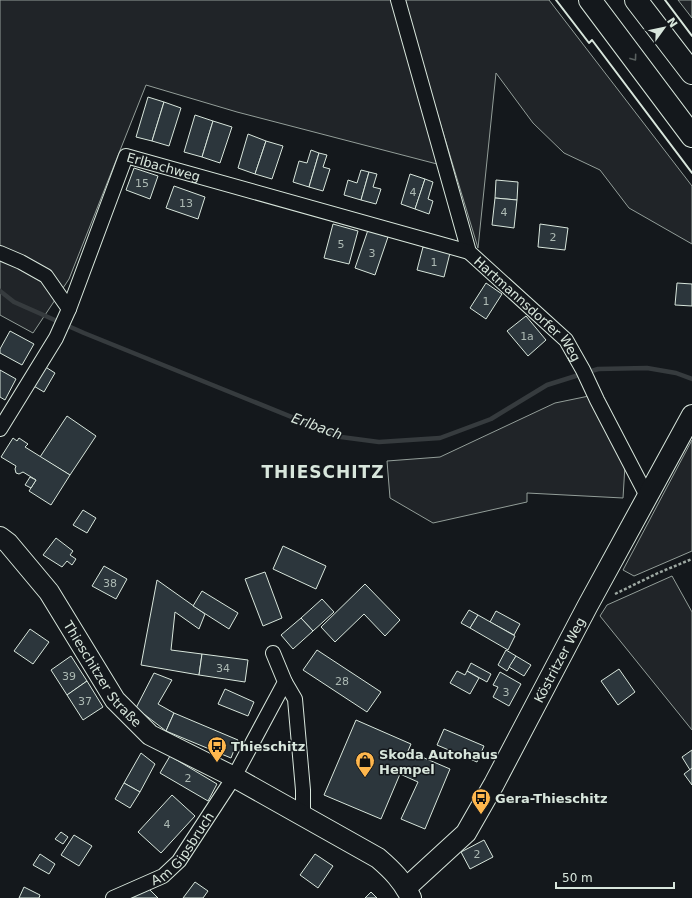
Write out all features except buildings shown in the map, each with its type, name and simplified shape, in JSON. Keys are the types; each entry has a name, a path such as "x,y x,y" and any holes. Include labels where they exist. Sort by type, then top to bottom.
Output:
{"highway":[{"path":"590,0 692,136"},
{"path":"638,2 692,72"}],"main road":[{"name":"Köstritzer Weg","path":"409,893 466,833 494,784 647,496 692,415"},
{"name":"Thieschitzer Straße","path":"0,537 8,543 49,592 115,700 150,735 234,777 378,858 396,873 409,893"}],"street":[{"name":"Hartmannsdorfer Weg","path":"398,0 469,252 566,340 583,370 647,496"},
{"name":"Erlbachweg","path":"0,429 56,338 67,313 126,156 469,252"},
{"path":"0,253 21,262 46,276 67,313"},
{"path":"273,653 285,682 295,699 303,790 303,816"},
{"path":"234,777 285,682"},
{"name":"Am Gipsbruch","path":"113,898 163,876 179,861 234,777"}],"path":[{"path":"588,607 658,573 692,559"}],"shaded area":[{"path":"0,0 391,0 437,164 237,112 146,85 69,279 33,333 0,315"},
{"path":"403,0 549,0 692,186 692,244 629,208 600,170 564,153 533,123 496,73 478,248"},
{"path":"678,0 692,0 692,18"},
{"path":"589,396 625,465 623,498 527,493 527,502 433,523 390,498 387,461 440,457 555,403"},
{"path":"692,440 692,551 634,576 623,570"},
{"path":"672,576 692,612 692,730 600,616 607,605"}],"waterway":[{"name":"Erlbach","path":"0,291 14,302 84,333 341,437 379,442 440,438 491,419 547,385 598,369 647,368 676,373 692,379"}],"wall":[{"path":"556,0 589,43 592,40 692,173"},
{"path":"665,0 692,36"}],"place":[{"name":"Thieschitz","path":"217,763"},
{"name":"Skoda Autohaus Hempel","path":"365,778"},
{"name":"Gera-Thieschitz","path":"481,815"}],"district":[{"name":"THIESCHITZ","path":"323,472"}]}
